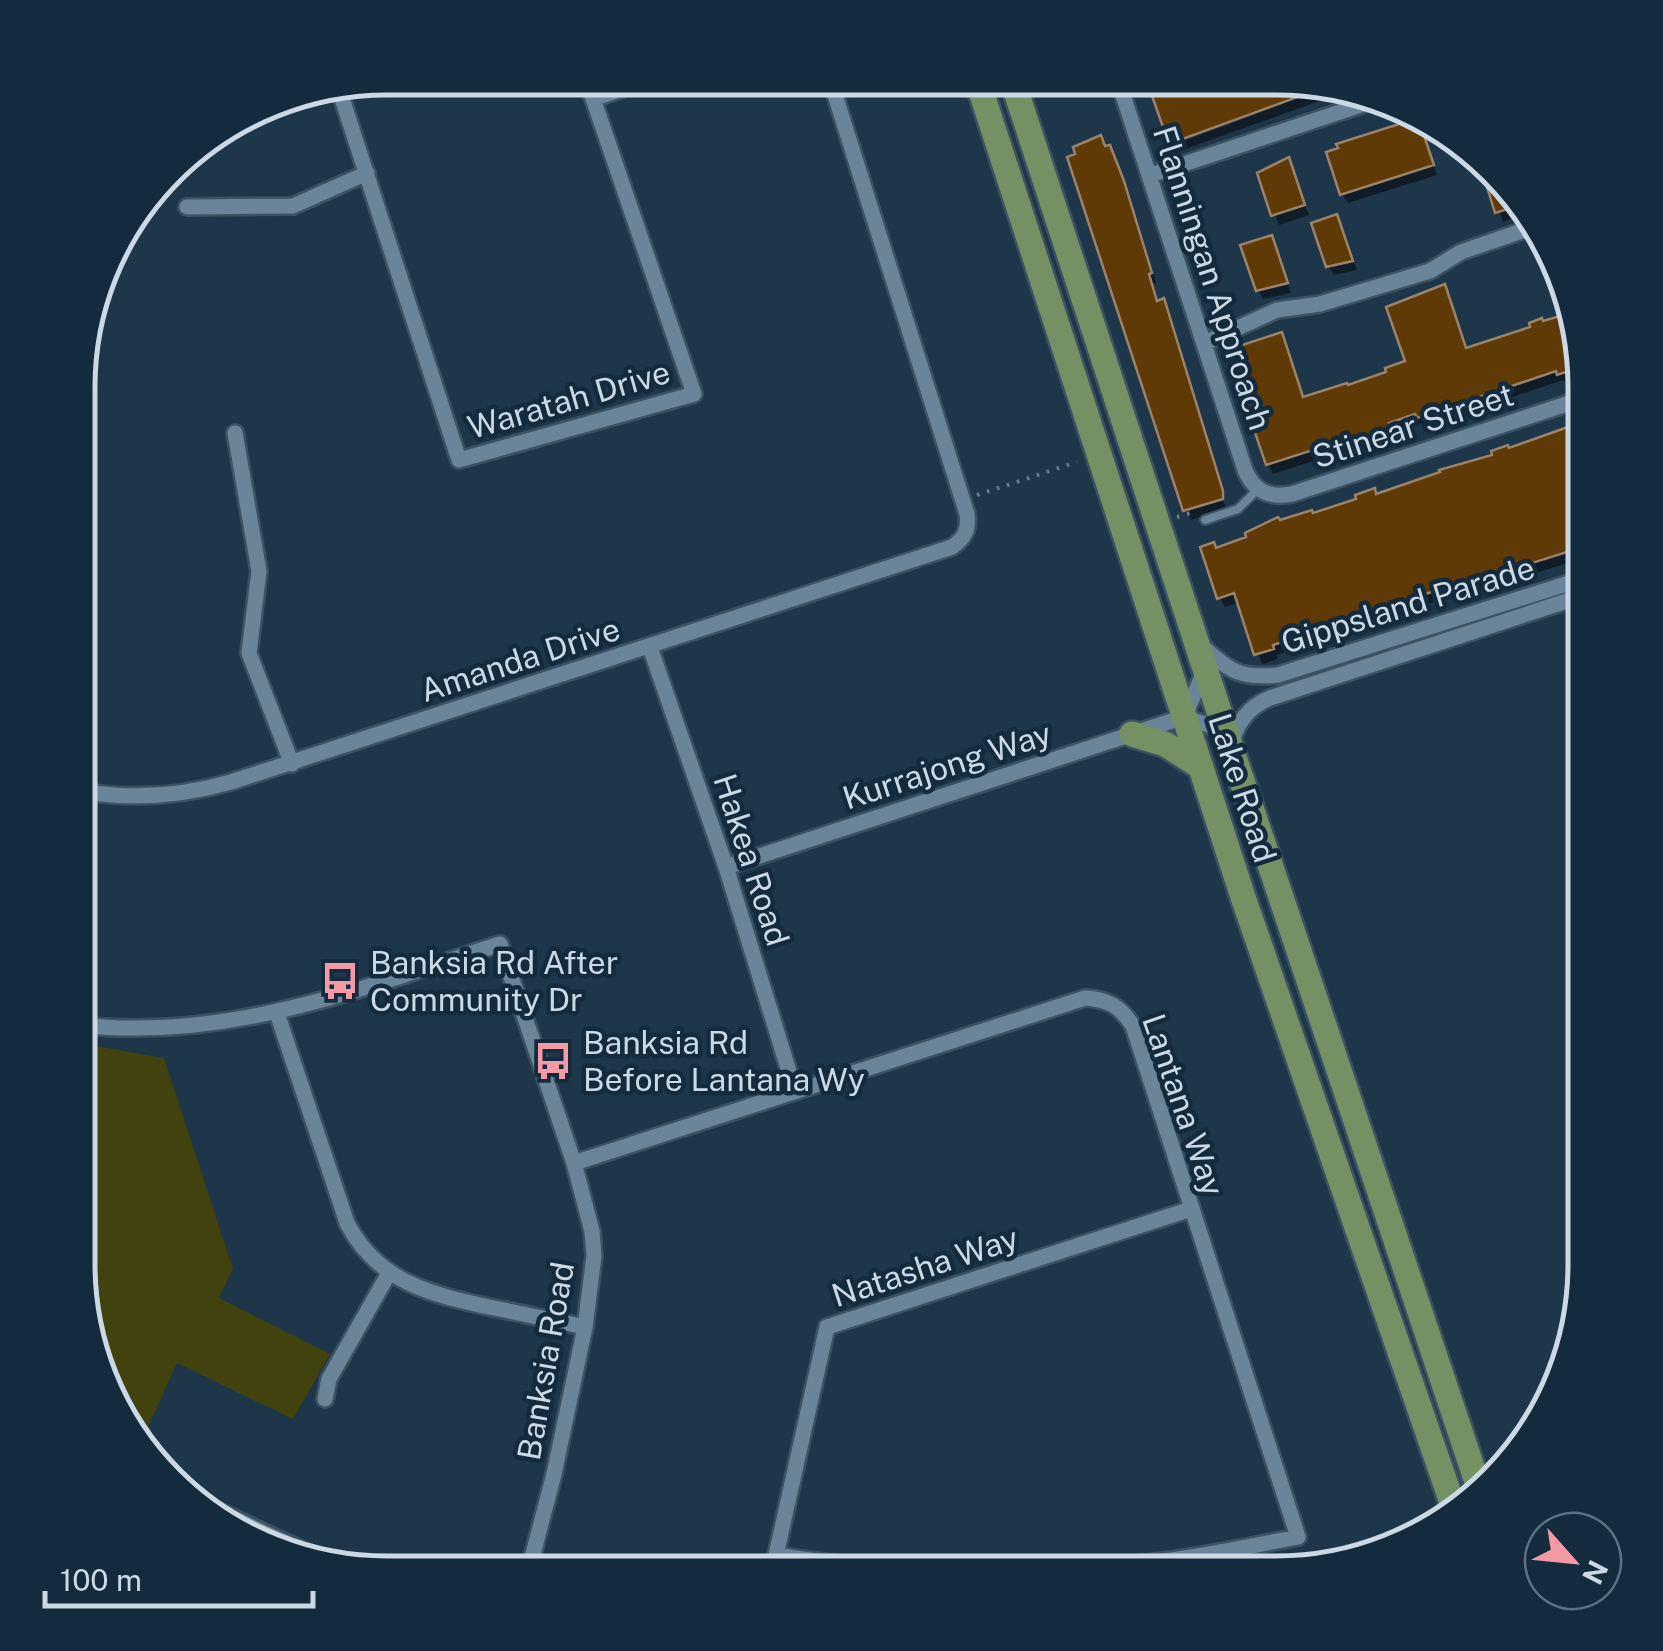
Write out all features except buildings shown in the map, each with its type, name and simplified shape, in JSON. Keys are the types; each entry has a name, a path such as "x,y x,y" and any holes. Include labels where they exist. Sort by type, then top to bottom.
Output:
{"main road":[{"name":"Lake Road","path":"981,95 1184,718 1451,1498"},
{"name":"Lake Road","path":"1017,95 1475,1476"},
{"path":"1132,734 1165,744 1201,767"}],"street":[{"name":"Waratah Drive","path":"342,98 459,460 694,394 591,95"},
{"path":"593,100 607,95"},
{"name":"Amanda Drive","path":"95,793 184,793 292,764 973,538 835,95"},
{"name":"Flanningan Approach","path":"1123,95 1245,470 1258,489"},
{"path":"1151,175 1355,107"},
{"path":"186,207 294,206 367,172"},
{"path":"1205,343 1277,310 1320,304 1430,271 1461,252 1522,231"},
{"name":"Stinear Street","path":"1258,489 1272,496 1292,494 1567,404"},
{"path":"235,434 259,570 249,653 292,764"},
{"name":"Gippsland Parade","path":"1203,655 1234,672 1278,675 1567,584"},
{"name":"Gippsland Parade","path":"1228,738 1255,705 1270,698 1567,600"},
{"name":"Hakea Road","path":"650,647 726,866 796,1091"},
{"path":"1203,655 1184,718 1228,738"},
{"name":"Kurrajong Way","path":"726,866 1184,718"},
{"name":"Banksia Road","path":"96,1026 162,1029 277,1013 500,944 574,1163 592,1230 594,1256 586,1327 533,1555"},
{"name":"Lantana Way","path":"574,1163 1085,998 1099,998 1124,1012 1133,1026 1298,1537"},
{"path":"277,1013 347,1222 366,1253 389,1273 437,1296 586,1327"},
{"name":"Natasha Way","path":"776,1555 826,1327 1190,1209"},
{"path":"325,1399 328,1380 389,1273"},
{"name":"Natasha Way","path":"1198,1555 1298,1537"}],"lane":[{"path":"1205,520 1238,510 1258,489"}],"path":[{"path":"974,496 1087,459"},
{"path":"1171,519 1196,511"}],"shaded area":[{"path":"96,1046 164,1058 233,1269 219,1298 330,1354 293,1419 177,1363 147,1430 117,1376 101,1321 96,1283"}],"place":[{"name":"Banksia Rd After Community Dr","path":"340,981"},
{"name":"Banksia Rd Before Lantana Wy","path":"553,1061"}]}
